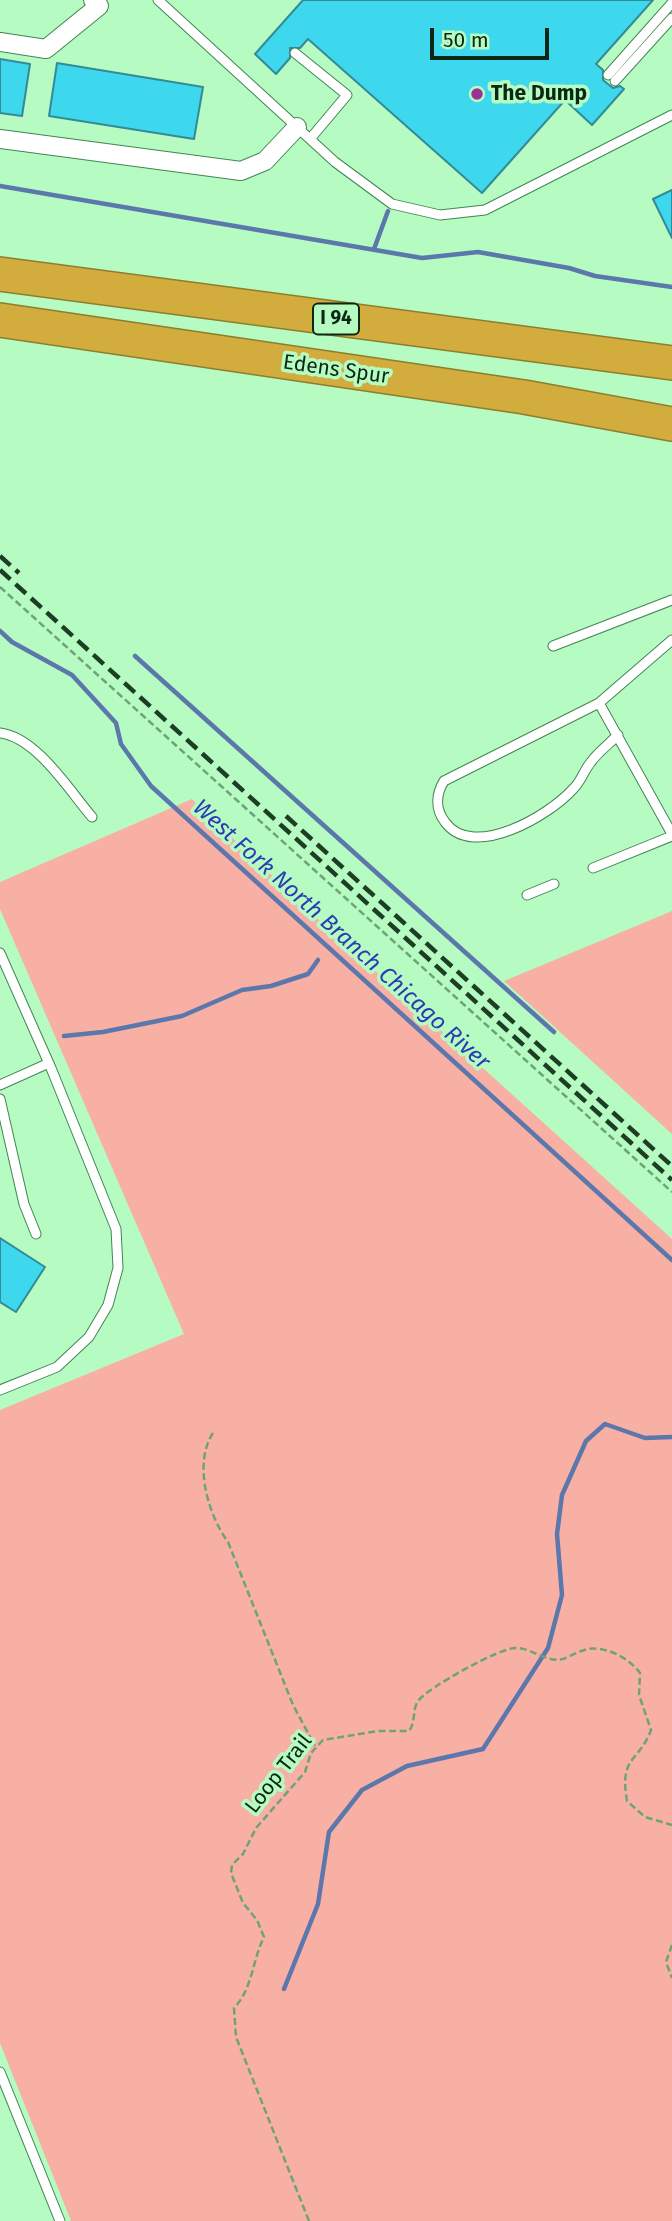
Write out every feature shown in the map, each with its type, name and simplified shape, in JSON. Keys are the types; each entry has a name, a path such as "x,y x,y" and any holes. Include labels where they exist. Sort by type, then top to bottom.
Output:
{"highway":[{"name":"I 94","path":"0,274 672,363"},
{"name":"Edens Spur","path":"0,320 524,397 672,424"}],"street":[{"path":"0,42 47,49 99,6 93,0"},
{"path":"0,139 241,171 265,161 303,133"}],"lane":[{"path":"158,0 362,184 392,204 440,215 485,210 672,115"},
{"path":"672,3 612,78 672,18"},
{"path":"295,53 346,95 303,133"},
{"path":"553,646 672,600"},
{"path":"618,735 590,762 573,789 511,831 493,836 468,835 444,821 438,806 438,790 444,781 599,703 672,640"},
{"path":"593,869 672,835 599,703"},
{"path":"0,733 16,736 30,744 92,817"},
{"path":"527,895 554,884"},
{"path":"0,953 49,1063 116,1229 118,1268 108,1305 89,1337 57,1367 0,1390"},
{"path":"0,1085 49,1063"},
{"path":"0,1100 24,1204 36,1234"},
{"path":"0,2072 60,2221"}],"path":[{"path":"0,587 672,1192"},
{"path":"213,1433 205,1446 204,1475 216,1518 289,1688 293,1705 315,1746"},
{"name":"Loop Trail","path":"309,2221 236,2037 234,2008 249,1988 250,1971 264,1937 257,1920 243,1903 231,1873 232,1865 243,1854 256,1828 305,1772 315,1746 323,1740 354,1734 409,1731 414,1725 419,1699 446,1677 505,1649 525,1649 553,1659 592,1648 622,1657 639,1673 639,1695 651,1730 647,1742 631,1756 627,1766 627,1801 645,1817 672,1825"},
{"path":"672,1945 666,1962 672,1978"}],"shaded area":[{"path":"192,799 308,910 672,1239 672,2221 71,2221 0,2043 0,1410 184,1334 0,909 0,882"},
{"path":"672,911 672,1134 504,981"}],"building":[{"name":"The Dump","path":"303,0 653,0 596,64 603,70 603,80 613,88 620,86 624,89 592,125 565,100 482,193 308,39 300,48 290,48 290,58 276,74 255,54"},
{"path":"0,59 30,64 22,116 0,113"},
{"path":"57,63 203,87 194,139 49,116"},
{"path":"672,190 672,238 653,199"},
{"path":"0,1238 45,1267 16,1312 0,1302"}],"waterway":[{"path":"0,186 422,258 478,252 569,268 595,276 672,287"},
{"path":"374,249 388,211"},
{"name":"West Fork North Branch Chicago River","path":"0,631 12,642 72,675 116,723 121,744 151,786 672,1260"},
{"path":"135,656 554,1032"},
{"path":"64,1036 103,1032 182,1016 242,990 271,986 308,974 318,960"},
{"path":"284,1989 318,1904 329,1832 362,1790 407,1766 483,1749 548,1648 562,1595 557,1534 562,1495 586,1441 605,1424 645,1438 672,1437"}],"railway":[{"path":"0,556 19,573"},
{"path":"0,570 672,1180"},
{"path":"286,816 672,1166"}],"place":[{"name":"The Dump","path":"477,94"}]}
